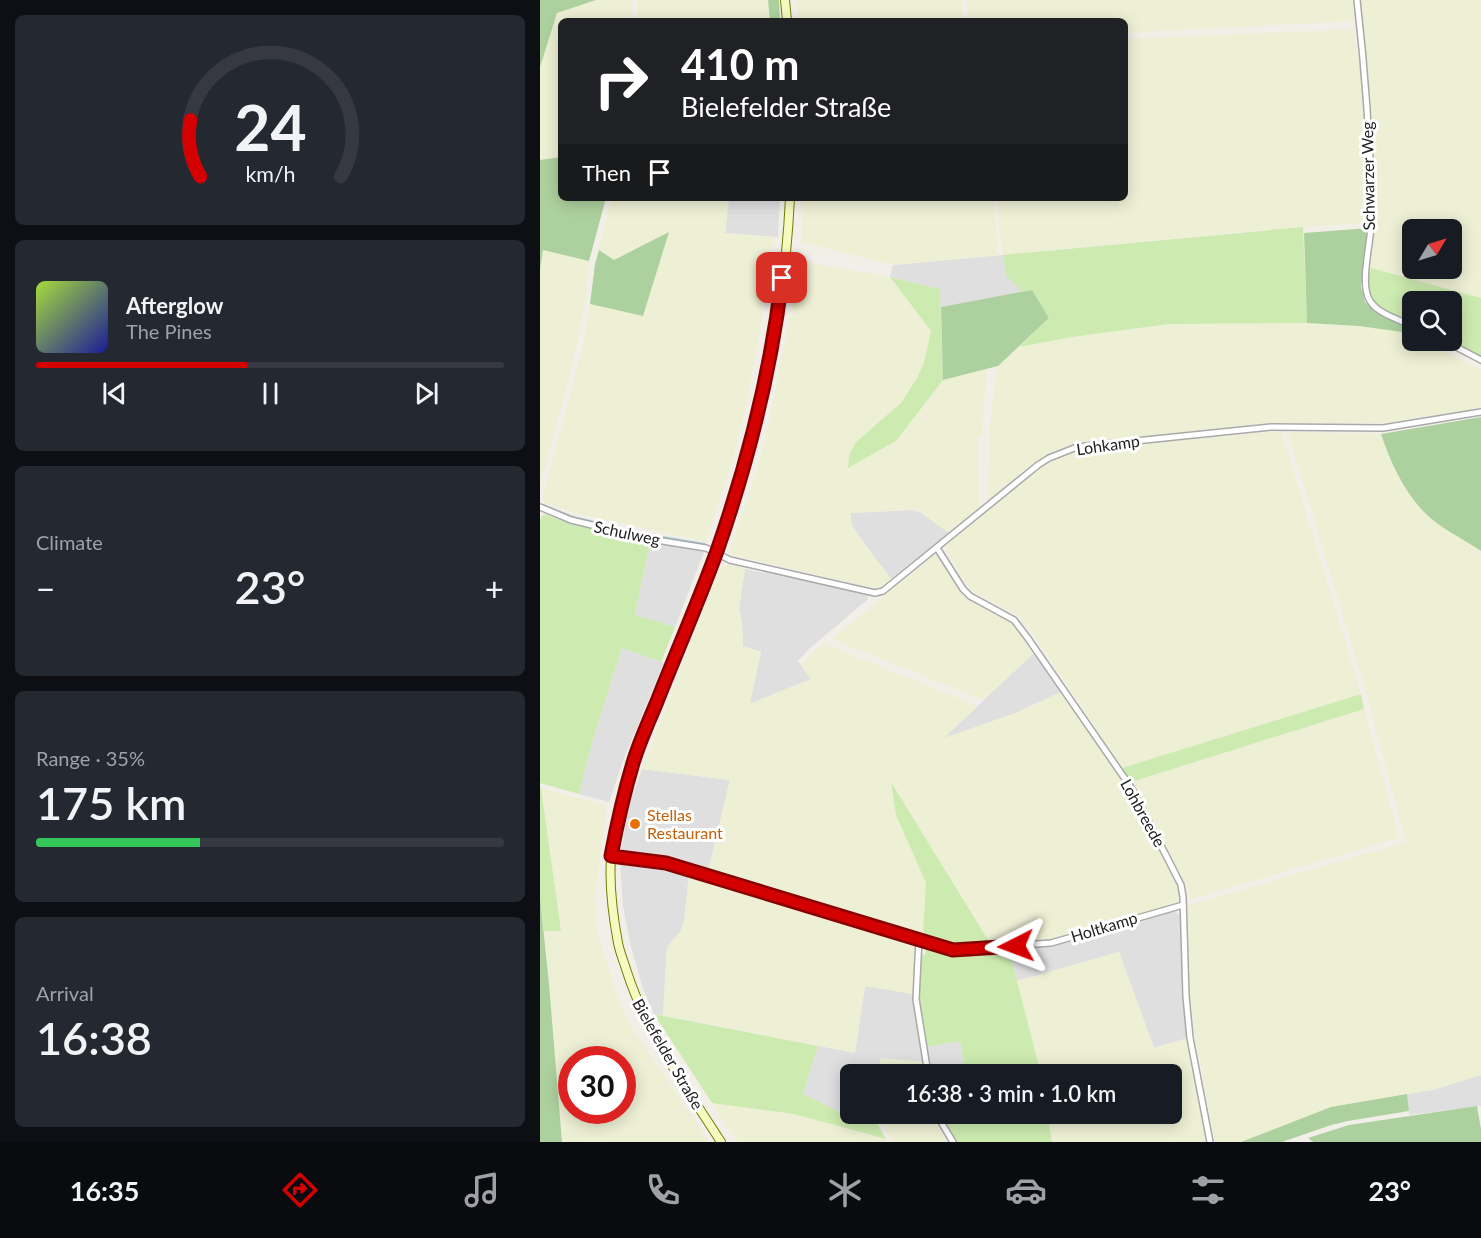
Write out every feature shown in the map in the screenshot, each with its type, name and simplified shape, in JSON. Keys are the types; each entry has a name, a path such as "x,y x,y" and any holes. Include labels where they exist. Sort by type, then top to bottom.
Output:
{"main road":[{"path":"786,0 787,18"},
{"name":"Bielefelder Straße","path":"721,1142 648,1025 634,993 618,945 612,906 611,856 620,808 634,760 716,553 733,503 761,404 778,311 789,201"}],"street":[{"name":"Schwarzer Weg","path":"1357,0 1365,75 1372,213 1364,286 1368,300 1377,310 1402,321"},
{"path":"1462,350 1481,360"},
{"name":"Lohkamp","path":"716,553 730,560 875,593 883,591 1038,465 1077,447 1271,427 1383,428 1481,412"},
{"name":"Schulweg","path":"540,507 571,520 716,553"},
{"name":"Lohbreede","path":"937,548 963,589 970,596 1014,620 1132,789 1176,875 1183,897 1186,996 1190,1038 1210,1142"},
{"name":"Holtkamp","path":"611,856 666,863 953,950 1051,943 1183,905"},
{"path":"918,939 916,999 926,1064"},
{"path":"943,1124 953,1142"}],"shaded area":[{"path":"729,201 780,201 778,237 725,233"},
{"path":"1003,255 1006,275 1023,292 941,307 939,289 890,277 893,265"},
{"path":"912,510 920,512 949,533 891,579 858,535 851,523 850,513"},
{"path":"650,542 704,552 675,627 635,615"},
{"path":"745,569 867,594 868,597 798,661 811,679 749,704 761,652 743,646 739,608"},
{"path":"622,648 664,663 624,758 609,802 579,794 591,746"},
{"path":"1034,653 1061,692 1013,714 942,739"},
{"path":"642,769 730,780 708,872 667,860 621,854 628,807"},
{"path":"630,849 685,859 684,864 629,855"},
{"path":"620,862 665,867 689,874 684,922 680,932 667,947 663,1015 654,1014 643,989 630,943 623,906"},
{"path":"1173,909 1181,917 1188,1038 1154,1048 1119,952 1017,981 1009,950 1052,945"},
{"path":"865,985 913,994 922,1062 881,1058 880,1064 840,1064 840,1112 803,1094 818,1046 855,1052"},
{"path":"960,1041 964,1064 929,1064 925,1047"},
{"path":"1481,1075 1481,1106 1409,1115 1407,1094 1433,1090"}],"green space":[{"path":"540,0 596,0 557,13 540,67"},
{"path":"596,0 632,0 632,18 558,18 558,157 540,160 540,67 557,13"},
{"path":"637,0 768,0 770,18 637,18"},
{"path":"768,0 779,0 780,18 770,18"},
{"path":"796,0 961,0 962,18 798,18"},
{"path":"967,0 1352,0 1354,21 1128,33 1128,18 968,18"},
{"path":"1360,0 1481,0 1481,298 1411,279 1462,279 1462,219 1402,219 1402,276 1371,268 1377,211 1368,74"},
{"path":"1354,29 1361,78 1367,223 1253,231 1003,255 998,201 1128,201 1128,39"},
{"path":"558,157 558,201 605,201 589,261 543,250 540,270 540,160"},
{"path":"611,201 729,201 725,233 774,237 747,403 735,451 706,542 573,513 542,501 583,345 590,304 643,315 668,233 614,260 599,250"},
{"path":"801,201 994,201 998,255 893,265 801,242"},
{"path":"1303,227 1307,323 1169,324 1072,337 1019,347 1049,318 1032,290 1023,292 1006,276 1003,255"},
{"path":"1369,228 1361,287 1365,302 1375,312 1402,325 1402,332 1359,326 1307,323 1304,233"},
{"path":"669,232 643,316 590,304 599,250 614,260"},
{"path":"543,250 589,261 585,303 572,366 540,487 540,270"},
{"path":"801,261 890,277 931,331 924,363 917,378 901,403 856,442 848,467 896,441 943,380 987,368 982,435 978,436 979,509 949,533 920,512 912,510 851,513 851,523 858,535 891,579 877,588 733,555 729,551 748,499 765,440"},
{"path":"1371,268 1402,276 1402,279 1411,279 1455,291 1402,291 1402,317 1377,304 1369,291"},
{"path":"890,277 940,289 943,380 896,441 848,468 849,455 856,442 901,403 924,363 931,331"},
{"path":"1032,290 1049,318 998,366 943,380 941,307"},
{"path":"1462,293 1481,298 1481,357 1462,347"},
{"path":"1307,323 1359,326 1402,332 1402,351 1444,351 1481,370 1481,408 1384,423 1269,423 1089,442 1060,450 1035,462 988,500 990,426 998,366 1019,347 1072,337 1169,324"},
{"path":"1481,417 1481,551 1436,523 1416,503 1398,475 1381,434"},
{"path":"1281,431 1361,694 1122,768 1032,632 1018,616 975,592 967,585 945,546 1040,468 1064,456 1091,449"},
{"path":"1288,432 1381,434 1390,459 1408,492 1423,512 1479,549 1481,555 1481,1075 1432,1090 1331,1107 1241,1142 1215,1142 1195,1036 1190,995 1187,906 1406,842 1366,692"},
{"path":"545,514 570,524 650,542 635,615 675,627 661,662 622,648 591,746 579,794 540,783 540,520"},
{"path":"933,555 942,560 967,597 1012,622 1034,653 983,700 832,639"},
{"path":"729,564 745,569 739,608 743,646 761,652 750,704 811,679 801,666 813,652 825,644 978,706 944,738 1013,714 1061,692 1128,790 1177,886 1180,897 1176,903 1050,941 991,945 891,784 896,815 926,883 923,935 708,872 730,780 642,769 720,568"},
{"path":"1361,694 1364,709 1131,782 1122,768"},
{"path":"1364,709 1399,838 1191,899 1131,782"},
{"path":"891,782 991,945 954,946 923,935 926,883 896,815"},
{"path":"540,788 561,931 544,931 540,897"},
{"path":"541,788 607,806 595,908 598,934 617,995 628,1021 709,1142 562,1142 560,1124 636,1124 636,1046 558,1046 558,1095 544,931 561,931"},
{"path":"689,874 913,940 916,945 913,994 865,986 855,1053 663,1015 667,947 680,932 684,922"},
{"path":"540,897 558,1093 558,1124 561,1124 562,1142 540,1142"},
{"path":"926,945 954,953 1009,950 1038,1064 964,1064 960,1041 925,1047 917,999 920,955 925,955"},
{"path":"1119,952 1154,1048 1188,1038 1207,1142 1052,1142 1049,1124 1182,1124 1182,1064 1038,1064 1017,981"},
{"path":"654,1014 818,1046 803,1094 840,1112 840,1124 878,1124 886,1139 794,1114 712,1103"},
{"path":"881,1058 922,1062 922,1064 880,1064"},
{"path":"1407,1094 1409,1111 1331,1125 1282,1142 1241,1142 1331,1107"},
{"path":"712,1103 794,1114 886,1139 888,1142 737,1142"},
{"path":"1477,1106 1481,1142 1313,1142 1308,1138 1349,1125"},
{"path":"882,1124 940,1124 951,1142 893,1142"},
{"path":"946,1124 1049,1124 1052,1142 955,1142"}],"waterway":[{"path":"543,505 573,517 651,535 705,544"},
{"path":"733,880 953,947"}],"place":[{"name":"Stellas Restaurant","path":"635,824"}],"route":[{"path":"782,278 761,404 749,452 716,553 634,760 620,808 611,856 666,863 953,950 1016,946"}]}
